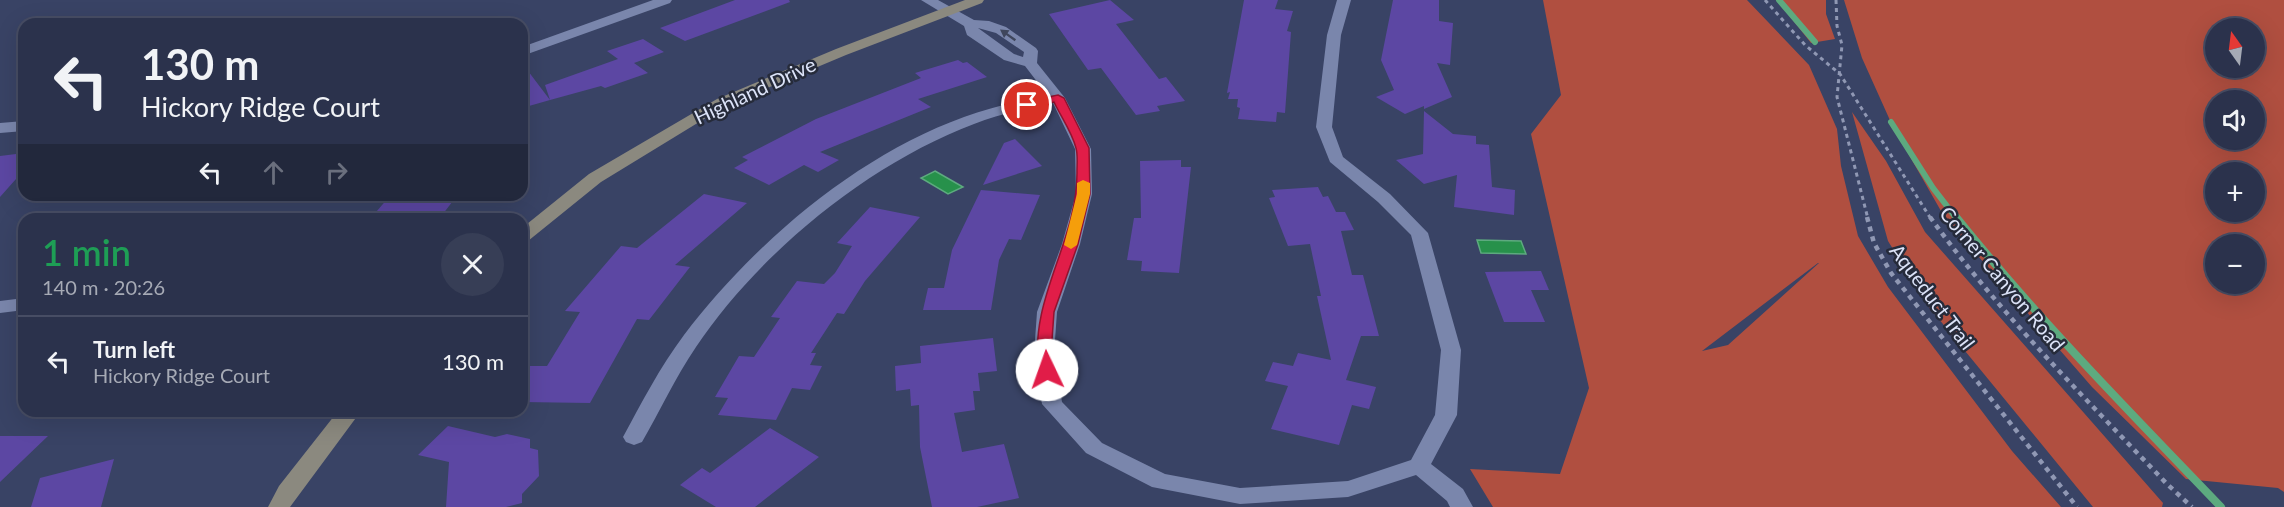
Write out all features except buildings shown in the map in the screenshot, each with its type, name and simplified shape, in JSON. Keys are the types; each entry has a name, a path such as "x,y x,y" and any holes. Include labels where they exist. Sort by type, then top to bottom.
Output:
{"street":[{"path":"528,50 665,0"},
{"path":"928,0 971,24 972,32 1009,57 1030,63 1058,98 1083,148 1084,194 1071,244 1047,312 1044,354 1052,404 1094,448 1160,481 1240,496 1348,489 1419,466 1446,415 1451,350 1419,233 1384,198 1336,159 1324,127 1334,35 1344,0"},
{"name":"Highland Drive","path":"528,232 595,178 722,102 841,52 978,0"},
{"path":"634,437 665,380 712,312 792,228 869,173 958,124 1011,108 1058,98"},
{"path":"0,128 18,126"},
{"path":"0,307 18,305"},
{"path":"279,507 287,492 345,417"},
{"path":"1419,466 1455,495 1462,507"}],"path":[{"name":"Corner Canyon Road","path":"1765,0 1806,45 1840,74 1915,195 1965,265 2022,331 2167,484 2192,507"},
{"name":"Aqueduct Trail","path":"1836,0 1842,45 1837,97 1874,243 1881,257 1905,290 2077,507"}],"shaded area":[{"path":"1543,0 1747,0 1809,65 1837,129 1841,166 1858,236 1888,287 2012,451 2061,507 1493,507 1470,469 1560,474 1589,388 1531,134 1561,95","holes":["1819,263 1728,345 1702,351"]},
{"path":"1777,0 1826,0 1826,14 1835,39 1811,43"},
{"path":"1844,0 2284,0 2284,492 2278,488 2186,479 2092,387 1945,218 1893,127 1862,58"},
{"path":"1852,112 1886,161 1925,232 2163,503 2162,507 2093,507 1929,307 1888,241"},
{"path":"935,171 963,187 948,194 921,178"},
{"path":"1477,240 1521,241 1526,254 1481,253"}],"waterway":[{"path":"1779,0 1815,42"},
{"path":"1891,122 1933,188 1957,219"},
{"path":"1956,217 2052,329 2221,507"}],"slow traffic":[{"path":"1071,245 1084,194 1083,183"}],"route":[{"path":"1027,105 1058,98 1083,148 1084,194 1071,244 1047,312 1044,354 1047,370"}]}
